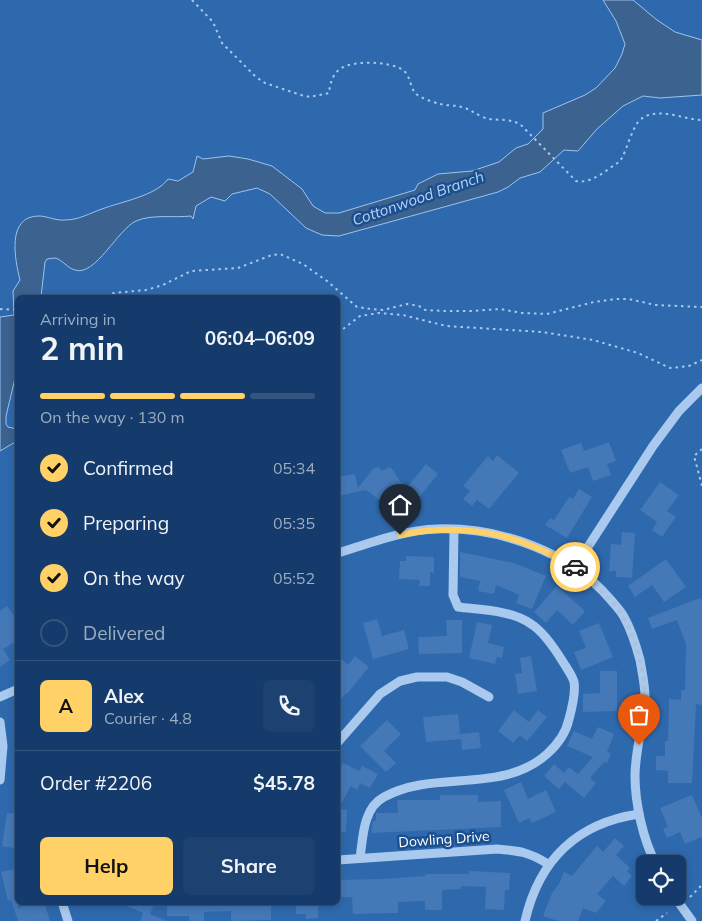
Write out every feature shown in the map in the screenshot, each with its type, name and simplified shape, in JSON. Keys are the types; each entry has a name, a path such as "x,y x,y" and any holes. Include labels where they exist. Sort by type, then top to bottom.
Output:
{"street":[{"path":"575,567 653,446 679,411 702,388"},
{"path":"340,552 384,538 436,529 507,537 537,548 575,567 600,587 624,616 634,638 642,670 645,697 635,777 644,838 652,855"},
{"path":"360,858 367,814 382,797 420,786 508,776 541,759 555,746 568,723 574,681 562,660 542,634 531,624 513,616 458,607 454,602 454,530"},
{"path":"340,740 380,694 400,681 417,677 447,677 462,682 489,697"},
{"path":"0,697 15,690"},
{"path":"0,722 3,746 0,780"},
{"path":"525,921 530,901 548,864 570,843 588,830 611,820 639,814"},
{"name":"Dowling Drive","path":"340,860 497,849 516,850 532,854 548,864"},
{"path":"63,905 68,921"},
{"path":"680,905 692,921"}],"path":[{"path":"192,0 213,22 222,42 234,53 249,72 266,83 310,97 329,93 332,80 341,68 376,62 402,69 406,73 416,94 427,100 441,105 461,106 483,117 508,119 520,124 576,181 584,182 590,180 619,162 638,122 646,116 654,113 702,120"},
{"path":"108,295 146,290 163,285 191,271 238,268 272,255 280,254 303,264 327,281 357,307 371,309 384,310 407,304 419,306 425,310 473,311 500,309 522,313 547,314 594,302 616,299 629,299 664,306 702,307"},
{"path":"0,309 15,310"},
{"path":"340,331 360,316 403,314 446,326 542,332 594,340 638,353 670,368 689,366 702,360"},
{"path":"702,449 694,456 702,486"},
{"path":"690,897 702,885"},
{"path":"656,921 667,913"}],"shaded area":[{"path":"0,0 702,0 702,921 0,921"}],"water":[{"name":"Cottonwood Branch","path":"603,0 633,0 675,32 702,40 702,95 660,98 643,96 623,106 597,129 578,151 564,150 540,172 520,178 498,192 339,236 322,235 306,228 270,194 257,188 232,194 225,201 211,197 196,206 193,219 191,216 156,217 136,221 122,233 98,260 83,270 72,269 55,258 47,259 41,295 15,295 15,378 6,416 6,424 8,427 15,429 15,442 0,451 0,317 14,315 13,291 20,280 16,262 15,240 21,223 29,218 39,216 62,220 75,219 137,198 155,190 168,179 178,181 193,172 197,156 203,159 229,156 272,166 302,189 313,206 325,213 339,213 415,190 418,184 438,174 472,171 499,162 516,148 528,144 543,129 543,113 585,95 596,88 615,68 625,44 616,21"}],"building":[{"path":"609,442 616,461 607,464 611,475 593,481 588,467 570,473 561,450 581,443 584,451"},
{"path":"497,455 519,473 489,509 477,500 472,506 463,499 470,491 463,486 488,456 493,461"},
{"path":"426,464 438,474 413,505 405,509 401,506 393,510 366,490 340,496 340,477 355,474 358,488 373,469 378,467 382,471 390,467 399,480 407,487"},
{"path":"660,482 679,495 667,511 676,517 662,537 652,530 657,522 640,510"},
{"path":"579,489 592,497 567,538 545,525 550,518 554,520 569,497 573,499"},
{"path":"622,532 635,533 632,578 616,577 616,571 609,571 611,544 621,545"},
{"path":"460,552 514,563 546,576 532,609 516,603 519,595 496,585 494,594 478,591 480,581 460,577"},
{"path":"406,556 434,557 434,573 430,572 430,586 419,586 420,580 399,579 400,561 406,561"},
{"path":"666,559 686,587 664,602 652,585 635,597 628,586"},
{"path":"557,586 585,611 573,625 557,610 546,623 534,612"},
{"path":"700,598 702,602 702,705 696,704 692,783 668,783 668,771 656,770 656,756 665,756 665,741 668,741 669,699 681,700 681,690 685,690 686,644 677,620 652,629 648,618"},
{"path":"7,606 15,617 15,642 3,649 10,660 0,667 0,611"},
{"path":"377,619 382,636 404,630 409,649 373,659 363,623"},
{"path":"446,620 462,620 462,653 419,654 418,637 447,636"},
{"path":"477,622 492,625 488,643 504,647 502,658 497,657 495,664 469,658"},
{"path":"599,623 613,657 581,670 574,652 586,648 579,631"},
{"path":"355,656 369,667 340,700 340,658 348,665"},
{"path":"531,656 537,691 518,694 515,674 522,673 520,658"},
{"path":"600,671 617,671 617,711 583,712 583,694 600,693"},
{"path":"514,710 529,722 538,710 547,717 527,741 520,735 513,743 498,731"},
{"path":"458,714 460,734 479,732 481,748 462,750 461,739 426,742 423,717"},
{"path":"387,720 401,734 384,751 396,763 386,772 360,746"},
{"path":"598,727 614,734 607,752 611,753 607,763 604,762 590,778 596,783 584,798 565,782 559,789 544,776 554,764 564,773 569,767 578,774 593,757 567,746 574,731 592,739"},
{"path":"343,763 359,771 362,766 378,774 370,788 360,783 357,790 351,786 340,805 340,768"},
{"path":"521,782 528,799 546,790 556,812 532,823 529,818 519,823 504,790"},
{"path":"440,795 478,795 478,802 501,801 501,827 371,833 373,821 376,821 376,813 398,813 397,800 440,800"},
{"path":"692,795 702,818 702,837 685,844 680,832 667,838 663,829 668,827 660,808"},
{"path":"340,809 347,810 346,832 340,832"},
{"path":"7,813 15,814 15,848 2,846"},
{"path":"615,838 624,846 616,855 630,868 627,871 632,876 624,886 613,876 597,894 606,901 596,913 583,908 578,921 558,921 543,916 552,893 559,884 564,872 572,876 597,846 603,852"},
{"path":"15,869 15,905 18,905 18,908 26,905 45,905 50,921 18,921 11,900 8,901 1,872"},
{"path":"469,871 510,873 509,890 505,890 504,910 485,909 486,887 461,886 461,889 442,890 442,910 425,910 425,901 398,902 398,913 353,914 352,897 340,897 340,880 383,879 425,876 425,874 469,874"},
{"path":"124,905 154,905 150,914 167,921 140,921 143,913"},
{"path":"167,905 271,905 271,920 231,921 231,911 204,912 204,921 189,921 189,916 167,916"},
{"path":"296,905 318,905 318,918 306,919 306,914 296,914"}],"way so far":[{"path":"575,567 600,587 624,616 634,638 642,670 645,697 639,745"}],"route":[{"path":"400,535 436,529 461,530 507,537 537,548 575,567"}]}
